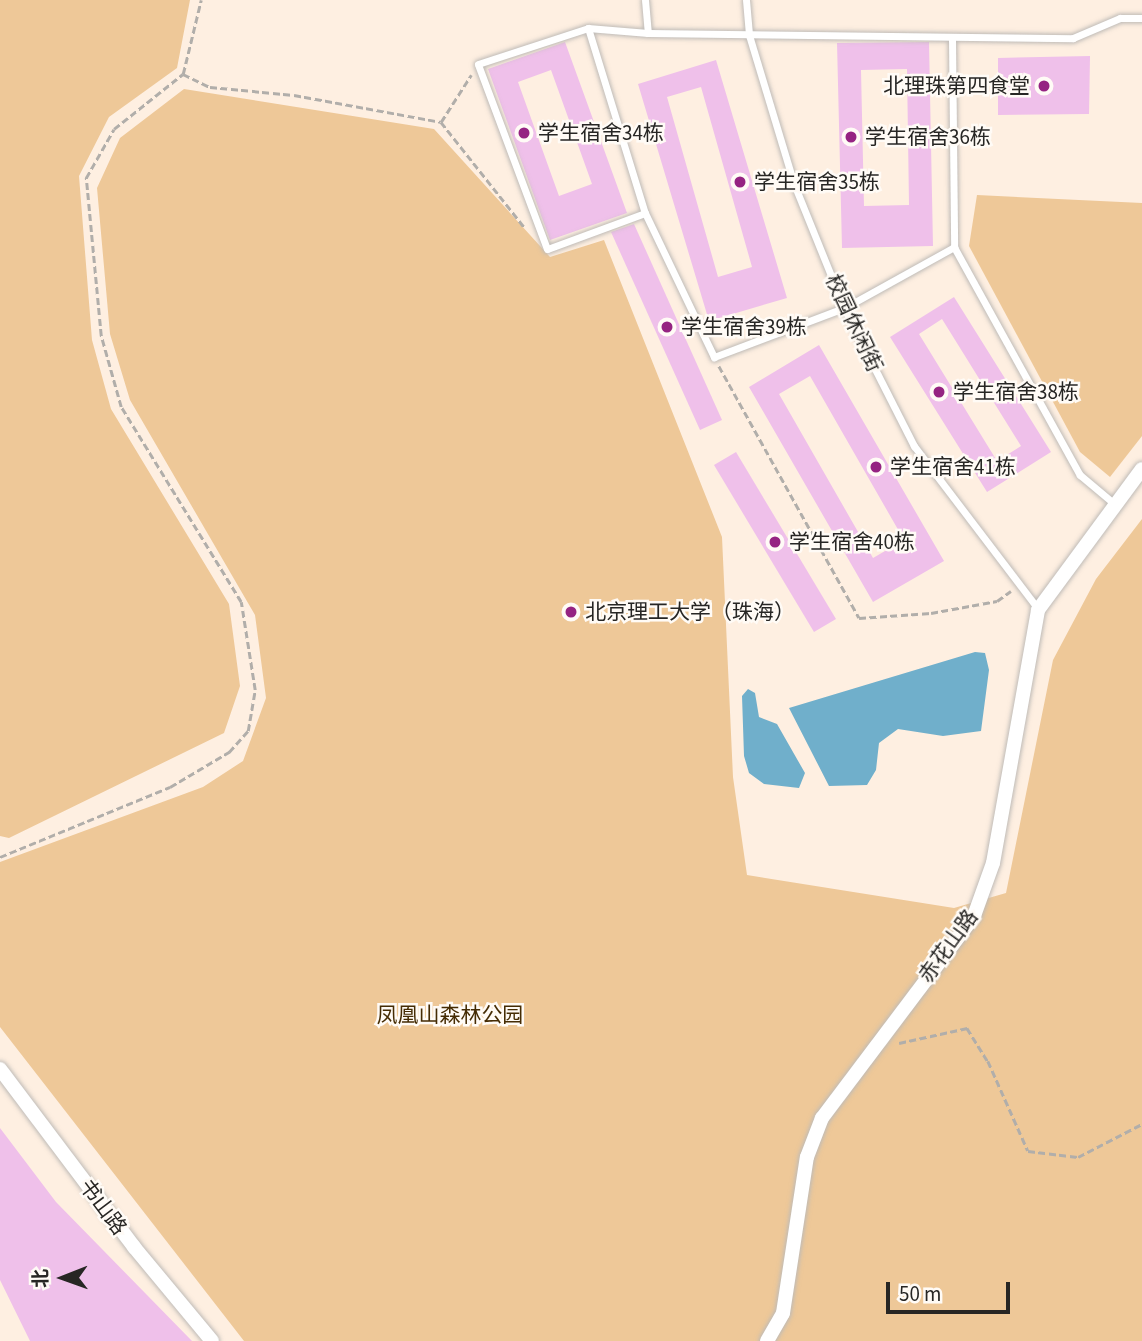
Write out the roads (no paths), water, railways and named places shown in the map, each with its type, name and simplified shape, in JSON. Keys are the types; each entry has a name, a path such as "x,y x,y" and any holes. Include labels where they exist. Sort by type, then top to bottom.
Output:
{"street":[{"name":"赤花山路","path":"767,1341 783,1313 807,1157 822,1118 974,916 993,863 1038,610 1118,506 1142,469"},
{"name":"书山路","path":"0,1069 134,1247 212,1341"}],"lane":[{"path":"645,0 648,33"},
{"name":"校园休闲街","path":"746,0 749,35 794,184 844,308 914,446 1038,610"},
{"path":"645,214 547,249 478,64 588,28 648,33 952,39 1073,38 1120,18 1142,18"},
{"path":"588,28 645,214 714,357 844,308 954,247"},
{"path":"952,39 954,247 1080,475 1118,506"}],"water":[{"path":"975,652 985,653 989,670 981,731 943,736 898,729 879,743 876,770 867,785 829,786 789,708"},
{"path":"748,689 755,693 759,717 777,724 805,773 799,788 764,784 749,773 744,756 742,696"}],"place":[{"name":"北理珠第四食堂","path":"1044,86"},
{"name":"学生宿舍34栋","path":"524,133"},
{"name":"学生宿舍36栋","path":"851,137"},
{"name":"学生宿舍35栋","path":"740,182"},
{"name":"学生宿舍39栋","path":"667,327"},
{"name":"学生宿舍38栋","path":"939,392"},
{"name":"学生宿舍41栋","path":"876,467"},
{"name":"学生宿舍40栋","path":"775,542"},
{"name":"北京理工大学（珠海）","path":"571,612"}],"park label":[{"name":"凤凰山森林公园","path":"450,1015"}]}
